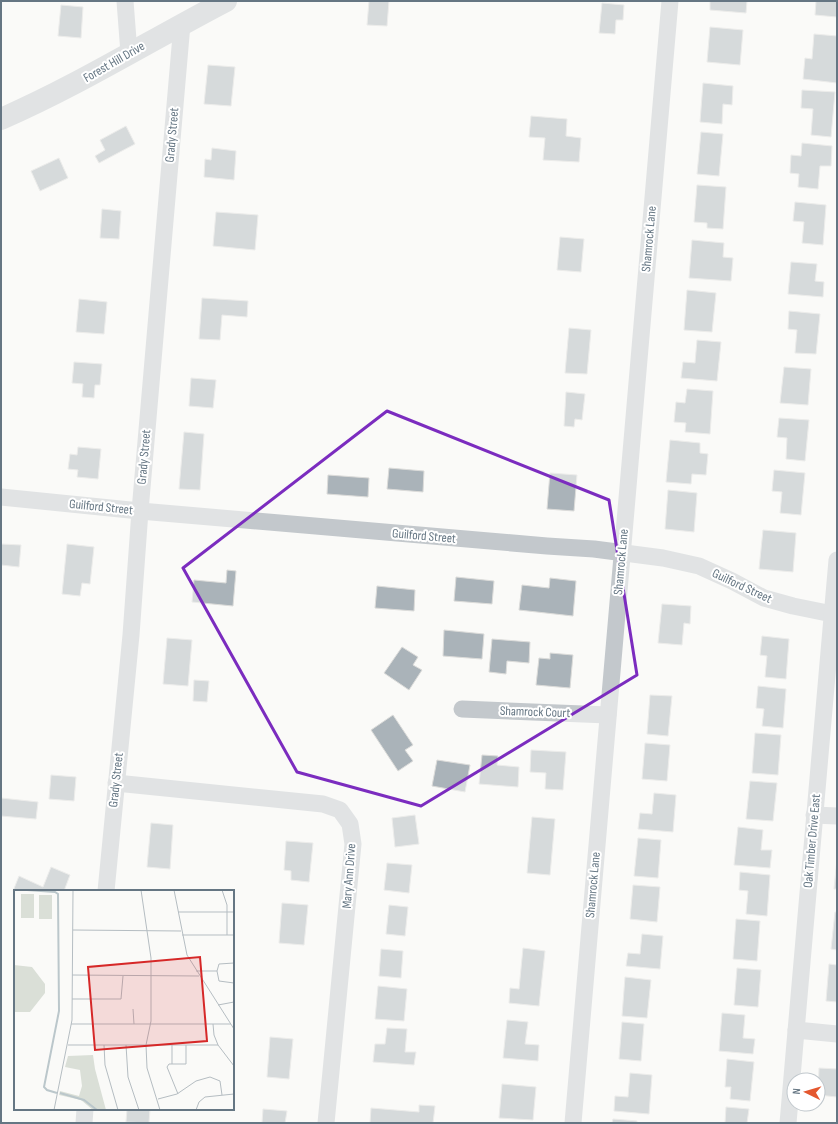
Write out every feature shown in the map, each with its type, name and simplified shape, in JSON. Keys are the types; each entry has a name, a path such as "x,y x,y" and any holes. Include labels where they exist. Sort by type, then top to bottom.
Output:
{"street":[{"path":"125,1 129,53"},
{"name":"Forest Hill Drive","path":"1,119 36,104 84,80 129,53 226,1"},
{"name":"Shamrock Lane","path":"572,1123 670,1"},
{"name":"Grady Street","path":"106,890 131,635 140,511 182,24"},
{"name":"Guilford Street","path":"1,497 140,511 594,549 663,558 699,566 764,598 835,615"},
{"name":"Oak Timber Drive East","path":"788,1123 814,815 835,615 837,560"},
{"name":"Shamrock Court","path":"462,709 608,715"},
{"name":"Mary Ann Drive","path":"116,783 323,804 340,810 350,824 352,844 326,1123"},
{"path":"814,815 837,816"},
{"path":"796,1030 837,1034"},
{"path":"84,1123 85,1110"}],"highlighted area":[{"path":"387,411 609,500 637,675 421,806 297,772 183,568"}],"building":[{"path":"369,1 389,1 387,26 367,25"},
{"path":"710,1 747,1 746,13 710,10"},
{"path":"816,1 837,1 837,17 815,15"},
{"path":"602,3 624,5 623,20 616,20 615,34 599,33"},
{"path":"61,5 83,7 81,38 58,36"},
{"path":"710,27 743,30 740,65 707,62"},
{"path":"814,34 837,36 837,83 803,79 805,58 812,59"},
{"path":"208,65 235,67 231,106 204,104"},
{"path":"703,83 733,86 732,105 723,104 722,124 700,122"},
{"path":"802,90 835,92 831,137 811,135 813,109 801,108"},
{"path":"531,116 567,119 566,136 581,138 579,162 543,160 545,138 529,137"},
{"path":"126,126 135,144 99,163 95,156 105,150 100,140"},
{"path":"701,132 723,134 719,176 697,174"},
{"path":"802,143 832,146 831,166 820,166 818,189 798,187 799,174 790,173 791,155 801,156"},
{"path":"212,148 236,151 234,180 204,177 205,159 211,160"},
{"path":"59,158 68,178 40,191 31,171"},
{"path":"697,185 726,187 723,229 707,228 707,223 694,222"},
{"path":"795,202 826,205 823,245 802,243 804,222 793,221"},
{"path":"102,209 121,211 119,239 100,238"},
{"path":"216,212 258,215 255,250 213,246"},
{"path":"560,237 584,239 581,272 557,270"},
{"path":"692,240 724,243 723,257 733,258 731,281 689,278"},
{"path":"791,262 817,264 815,281 824,282 823,297 788,294"},
{"path":"687,290 716,293 712,332 684,330"},
{"path":"202,298 248,301 247,317 222,315 220,340 199,339"},
{"path":"79,299 107,302 104,334 76,332"},
{"path":"789,311 820,314 816,354 795,353 797,330 788,329"},
{"path":"569,328 591,330 587,374 565,373"},
{"path":"697,340 721,342 717,381 681,378 683,362 695,363"},
{"path":"74,362 102,364 100,385 95,385 94,398 82,397 83,384 72,383"},
{"path":"784,367 811,369 808,405 780,403"},
{"path":"191,378 216,380 213,408 189,406"},
{"path":"687,389 713,391 710,434 685,432 686,423 674,422 676,402 685,403"},
{"path":"566,392 585,394 582,420 575,419 574,427 564,426"},
{"path":"779,418 809,420 805,461 786,459 787,438 777,437"},
{"path":"184,432 204,434 200,490 179,489"},
{"path":"670,440 700,443 700,453 708,454 706,475 692,474 691,484 666,482"},
{"path":"78,447 101,449 98,479 77,477 78,470 68,469 70,454 77,455"},
{"path":"389,468 424,471 423,492 387,489"},
{"path":"774,470 805,473 801,515 780,513 782,492 772,491"},
{"path":"550,473 577,475 574,511 547,509"},
{"path":"328,475 369,478 368,497 327,494"},
{"path":"668,490 697,493 694,532 665,529"},
{"path":"763,530 796,533 793,572 759,569"},
{"path":"1,544 21,545 19,567 1,565"},
{"path":"67,544 94,547 90,584 82,583 80,596 62,594"},
{"path":"227,570 236,571 233,606 192,602 194,580 226,583"},
{"path":"456,577 494,581 492,604 454,601"},
{"path":"550,578 576,581 573,616 519,610 522,585 549,588"},
{"path":"377,586 415,590 414,611 375,608"},
{"path":"662,604 691,606 690,624 684,623 682,645 658,643"},
{"path":"444,630 484,634 482,659 443,656"},
{"path":"762,636 789,639 786,679 765,677 767,656 760,655"},
{"path":"167,638 192,640 188,686 163,684"},
{"path":"492,639 530,642 529,663 507,661 506,674 489,672"},
{"path":"402,647 418,657 413,665 422,670 409,690 384,673"},
{"path":"550,653 573,655 570,688 536,685 539,658 550,659"},
{"path":"194,680 209,681 207,702 193,701"},
{"path":"758,686 786,689 783,728 762,726 764,709 756,708"},
{"path":"650,695 672,696 668,736 647,734"},
{"path":"393,715 413,745 405,750 413,761 398,771 371,730"},
{"path":"755,733 781,735 778,775 752,773"},
{"path":"645,743 670,745 667,781 642,779"},
{"path":"531,750 566,752 563,790 545,789 546,773 530,772"},
{"path":"482,755 498,756 497,765 519,767 518,787 479,784"},
{"path":"437,760 470,765 465,792 432,786"},
{"path":"51,775 76,777 74,801 49,799"},
{"path":"750,781 777,783 773,821 746,819"},
{"path":"654,793 676,795 673,832 638,829 640,813 652,814"},
{"path":"1,798 38,802 36,819 1,816"},
{"path":"415,815 419,844 395,847 392,818"},
{"path":"532,817 555,819 550,875 527,873"},
{"path":"151,823 173,825 170,869 147,867"},
{"path":"738,827 763,830 761,850 772,850 770,868 734,865"},
{"path":"638,838 661,840 658,878 634,876"},
{"path":"286,841 313,843 309,882 291,880 291,871 284,870"},
{"path":"837,859 837,889 834,889"},
{"path":"387,863 412,865 409,893 384,890"},
{"path":"51,867 70,875 64,890 13,891 19,876 43,887"},
{"path":"740,872 770,875 767,916 746,914 748,891 739,890"},
{"path":"633,885 660,887 657,922 630,919"},
{"path":"282,903 308,905 304,945 279,943"},
{"path":"389,905 408,907 405,936 386,934"},
{"path":"835,912 837,912 837,950 831,949"},
{"path":"736,919 760,921 757,961 733,959"},
{"path":"642,934 663,936 660,969 626,966 628,953 640,954"},
{"path":"523,948 545,951 539,1006 509,1003 510,988 519,989"},
{"path":"381,949 403,951 401,978 379,976"},
{"path":"829,964 837,965 837,1002 826,1001"},
{"path":"737,968 761,970 758,1007 734,1005"},
{"path":"625,977 651,980 647,1018 622,1016"},
{"path":"378,986 407,989 404,1021 375,1019"},
{"path":"722,1013 745,1015 743,1038 755,1039 753,1054 719,1051"},
{"path":"507,1020 528,1022 525,1044 539,1045 538,1061 503,1058"},
{"path":"622,1022 644,1024 641,1061 619,1059"},
{"path":"387,1028 407,1029 405,1052 416,1052 414,1065 373,1062 375,1044 385,1044"},
{"path":"270,1037 293,1039 289,1079 267,1077"},
{"path":"727,1059 754,1062 750,1101 730,1099 731,1087 725,1087"},
{"path":"819,1068 837,1069 837,1097 826,1096 826,1072 819,1072"},
{"path":"630,1073 652,1075 649,1114 614,1111 615,1096 628,1097"},
{"path":"502,1084 536,1087 533,1120 499,1118"},
{"path":"419,1105 435,1106 433,1123 370,1123 371,1108 419,1112"},
{"path":"726,1107 749,1109 747,1123 725,1123"},
{"path":"263,1109 287,1111 285,1123 262,1123"},
{"path":"127,1110 150,1110 149,1123 126,1122"},
{"path":"613,1119 637,1121 637,1123 612,1123"}]}
